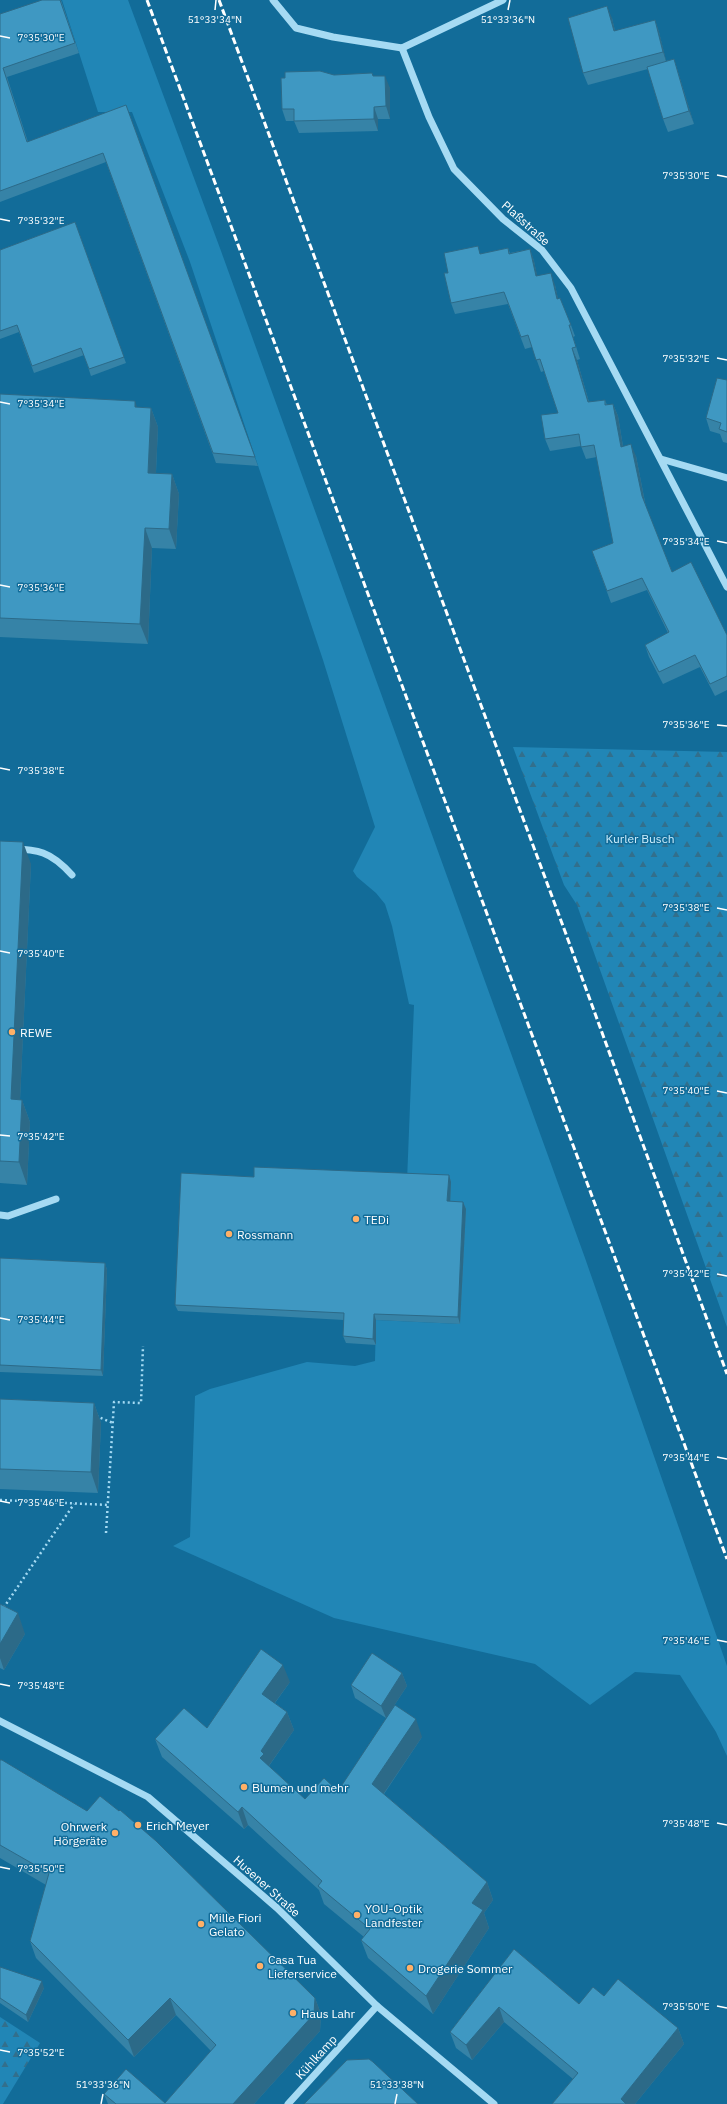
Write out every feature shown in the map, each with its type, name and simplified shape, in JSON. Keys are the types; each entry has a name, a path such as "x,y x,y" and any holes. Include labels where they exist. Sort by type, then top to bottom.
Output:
{"street":[{"path":"273,0 296,28 340,39 402,48 503,0"},
{"name":"Plaßstraße","path":"402,48 429,117 454,168 503,219 542,250 571,288 727,587"},
{"path":"661,459 727,478"},
{"path":"0,848 40,850 60,862 72,874"},
{"path":"0,1216 8,1216 56,1199"},
{"name":"Husener Straße","path":"0,1722 148,1797 277,1908 377,2006 494,2104"},
{"name":"Kühlkamp","path":"288,2104 377,2006"}],"path":[{"path":"106,1533 109,1505 114,1402 141,1403 143,1346"},
{"path":"96,1416 113,1423"},
{"path":"0,1500 109,1505"},
{"path":"0,1608 2,1610 74,1504"}],"green space":[{"path":"62,0 128,0 221,251 585,1258 727,1666 727,1756 716,1732 680,1675 635,1672 590,1705 535,1664 334,1618 173,1546 190,1537 195,1396 210,1389 307,1362 355,1366 375,1361 376,1320 460,1324 407,1181 414,1005 409,1004 392,926 385,904 376,893 357,877 353,871 375,827 323,660 190,262 132,112 98,112"},
{"name":"Kurler Busch","path":"513,747 727,752 727,1327 577,905 564,885"},
{"path":"0,2017 40,2043 3,2104 0,2104"}],"building":[{"path":"42,0 60,0 75,43 3,68 27,142 126,105 255,457 213,453 103,153 0,191 0,14"},
{"path":"607,6 614,31 655,20 663,52 583,73 568,18"},
{"path":"674,59 689,111 663,119 647,67"},
{"path":"320,71 334,75 372,73 373,76 385,76 386,106 374,107 374,119 294,121 294,109 282,109 281,78 285,78 285,72"},
{"path":"75,222 124,357 89,369 81,348 32,366 17,325 0,331 0,250"},
{"path":"478,246 480,254 508,248 509,254 530,249 536,276 551,273 557,299 560,298 571,325 569,325 576,347 572,348 588,402 605,400 605,405 613,404 621,447 631,444 642,496 672,572 691,562 727,635 727,676 710,684 695,655 659,672 645,645 669,632 642,578 607,591 592,551 613,543 594,445 581,447 579,434 545,439 541,415 558,413 540,359 536,360 528,335 521,337 504,292 451,303 444,273 448,273 444,253"},
{"path":"717,378 727,380 727,432 719,429 721,423 706,418"},
{"path":"0,394 135,401 135,407 151,408 148,473 172,474 169,529 145,528 140,624 0,618"},
{"name":"REWE","path":"0,841 23,842 11,1099 22,1100 19,1162 0,1161"},
{"path":"254,1167 449,1175 447,1201 463,1202 458,1317 374,1314 373,1339 343,1336 344,1313 175,1305 181,1173 254,1177"},
{"path":"0,1258 105,1263 101,1370 0,1365"},
{"path":"0,1399 94,1403 91,1472 0,1469"},
{"path":"0,1604 18,1613 0,1644"},
{"path":"261,1649 283,1665 262,1694 287,1712 261,1751 264,1754 260,1758 305,1799 324,1778 338,1791 395,1705 416,1719 372,1784 487,1882 472,1903 483,1910 426,1996 361,1940 370,1929 318,1886 322,1881 242,1807 238,1812 155,1739 184,1708 207,1728"},
{"path":"372,1653 402,1673 381,1706 351,1685"},
{"path":"0,1760 87,1811 100,1796 119,1811 120,1810 156,1841 315,1998 314,2014 233,2104 116,2104 104,2094 126,2069 165,2103 216,2045 170,1998 128,2040 30,1941 49,1873 0,1845"},
{"path":"514,1949 579,2004 593,1987 604,1996 618,1979 678,2028 621,2099 626,2104 552,2104 578,2073 499,2007 466,2045 450,2032"},
{"path":"0,1967 42,1981 26,2015 0,1998"},
{"path":"369,2059 418,2104 304,2104 347,2060"}],"railway":[{"path":"147,0 727,1559"},
{"path":"219,0 563,926 727,1374"}],"place":[{"name":"REWE","path":"12,1032"},
{"name":"TEDi","path":"356,1219"},
{"name":"Rossmann","path":"229,1234"},
{"name":"Blumen und mehr","path":"244,1787"},
{"name":"Erich Meyer","path":"138,1825"},
{"name":"Ohrwerk Hörgeräte","path":"115,1833"},
{"name":"YOU-Optik Landfester","path":"357,1915"},
{"name":"Mille Fiori Gelato","path":"201,1924"},
{"name":"Casa Tua Lieferservice","path":"260,1966"},
{"name":"Drogerie Sommer","path":"410,1968"},
{"name":"Haus Lahr","path":"293,2013"}]}
